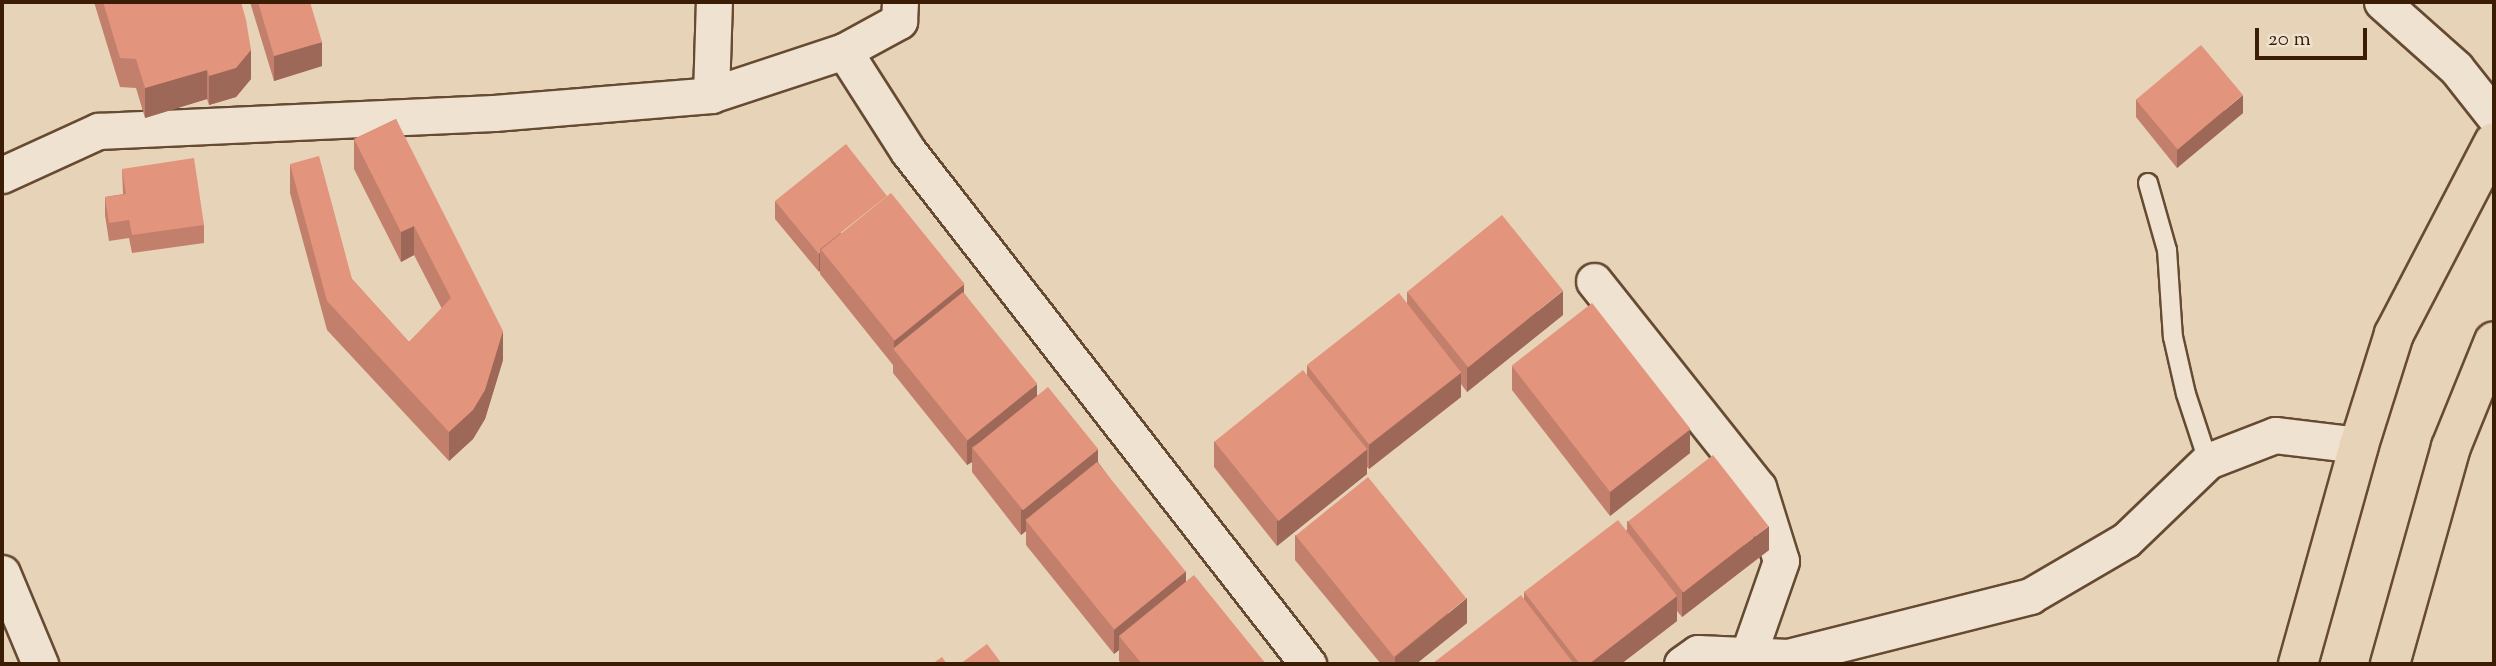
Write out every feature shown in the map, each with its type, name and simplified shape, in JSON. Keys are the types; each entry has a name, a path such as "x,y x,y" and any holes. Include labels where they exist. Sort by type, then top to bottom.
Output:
{"main road":[{"path":"2298,664 2359,445 2394,334 2494,142"},
{"path":"2390,664 2451,447 2494,341"}],"street":[{"path":"711,95 714,2"},
{"path":"2,175 98,131 494,113 711,95 844,51 898,22 900,2"},
{"path":"2382,2 2456,68 2494,116"},
{"path":"844,51 908,151 1308,664"},
{"path":"1594,281 1758,487 1781,561 1748,655"},
{"path":"1682,664 1698,653 1788,657 2030,596 2126,540 2208,461 2275,435 2359,445"},
{"path":"2,573 40,664"}],"lane":[{"path":"2148,183 2167,250 2173,337 2186,394 2208,461"}],"building":[{"path":"103,2 241,2 251,50 236,68 209,76 207,70 145,88 136,59 120,58"},
{"path":"258,2 310,2 322,42 274,56"},
{"path":"2201,45 2243,95 2178,149 2136,100"},
{"path":"396,119 503,331 485,390 473,410 449,432 327,301 290,164 319,156 352,279 409,342 451,298 414,226 401,232 354,139"},
{"path":"846,144 887,196 820,249 819,254 775,201"},
{"path":"194,158 204,225 132,235 129,220 109,223 105,197 126,194 122,169"},
{"path":"891,193 965,284 895,341 821,250"},
{"path":"1502,215 1563,290 1468,367 1407,292"},
{"path":"963,292 1037,384 967,440 893,349"},
{"path":"1399,293 1461,373 1369,445 1307,365"},
{"path":"1592,303 1691,429 1610,492 1512,366"},
{"path":"1303,370 1367,449 1279,521 1214,442"},
{"path":"1048,387 1098,449 1023,510 973,448"},
{"path":"1713,455 1768,526 1683,592 1628,521"},
{"path":"1097,462 1186,572 1114,629 1026,520"},
{"path":"1368,477 1466,598 1394,657 1296,536"},
{"path":"1618,520 1677,596 1589,664 1580,664 1524,592"},
{"path":"1194,575 1266,664 1142,664 1119,636"},
{"path":"1521,595 1574,664 1432,664"},
{"path":"987,644 1002,664 960,664"},
{"path":"942,657 947,664 932,664"}]}
